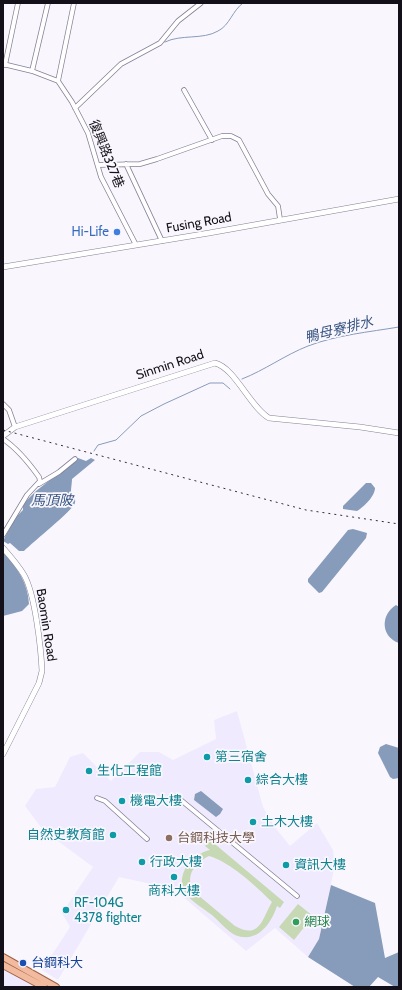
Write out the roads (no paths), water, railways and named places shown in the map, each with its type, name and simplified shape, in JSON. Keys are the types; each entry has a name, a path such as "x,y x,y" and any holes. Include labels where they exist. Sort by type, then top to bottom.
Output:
{"main road":[{"path":"3,957 56,987"},
{"path":"3,965 44,987"}],"street":[{"path":"18,3 4,65 32,71 58,81 74,8 73,3"},
{"path":"32,71 48,3"},
{"path":"74,108 122,64 160,43 178,21 201,3"},
{"name":"復興路327巷","path":"58,81 93,144 102,177 136,245"},
{"path":"184,90 212,140"},
{"path":"98,165 140,164 157,160 226,135 239,140 268,194 278,206 280,219"},
{"path":"126,164 162,241"},
{"name":"Fusing Road","path":"3,267 162,241 399,199"},
{"name":"Sinmin Road","path":"3,436 15,427 215,363 221,366 240,385 258,409 269,418 360,426 399,433"},
{"path":"3,404 9,410 15,427"},
{"path":"3,439 27,461 39,477 38,485"},
{"path":"3,535 27,495 38,485 76,459"},
{"name":"Baomin Road","path":"3,548 17,564 24,576 32,596 42,671 40,684 3,754"},
{"path":"176,796 297,896"},
{"path":"97,798 105,801 147,839"}],"water":[{"name":"馬頂陂","path":"78,458 86,461 91,458 95,460 72,479 71,491 75,498 73,507 24,551 19,551 10,543 8,544 3,541 15,518 23,510 23,504 36,491"},
{"path":"366,483 371,483 375,488 375,491 369,501 357,511 343,509 343,506"},
{"path":"353,529 367,533 366,538 322,592 319,593 308,582 308,579 348,530"},
{"path":"3,552 13,564 24,582 29,604 22,611 3,616"},
{"path":"396,605 399,607 399,643 389,636 385,626 387,614"},
{"path":"386,744 399,748 399,778 393,779 390,777 378,753 380,747"},
{"path":"201,791 223,809 216,817 194,800 195,794"},
{"path":"331,885 375,903 385,958 399,952 399,987 395,987 378,977 369,987 355,987 308,957 319,939"}],"waterway":[{"path":"165,42 178,38 212,34 222,28 243,3"},
{"name":"鴨母寮排水","path":"242,379 319,342 353,334 399,327"},
{"name":"鴨母寮排水","path":"94,451 98,445 116,440 141,416 210,383 223,383 230,389"}],"railway":[{"path":"3,430 306,510 399,524"}],"place":[{"name":"Hi-Life","path":"117,232"},
{"name":"第三宿舍","path":"207,757"},
{"name":"生化工程館","path":"89,771"},
{"name":"綜合大樓","path":"248,780"},
{"name":"機電大樓","path":"122,801"},
{"name":"土木大樓","path":"253,822"},
{"name":"自然史教育館","path":"113,835"},
{"name":"台鋼科技大學","path":"169,838"},
{"name":"行政大樓","path":"142,862"},
{"name":"資訊大樓","path":"286,865"},
{"name":"商科大樓","path":"174,877"},
{"name":"RF-104G 4378 fighter","path":"66,910"},
{"name":"網球","path":"296,922"},
{"name":"台鋼科大","path":"23,963"}]}
